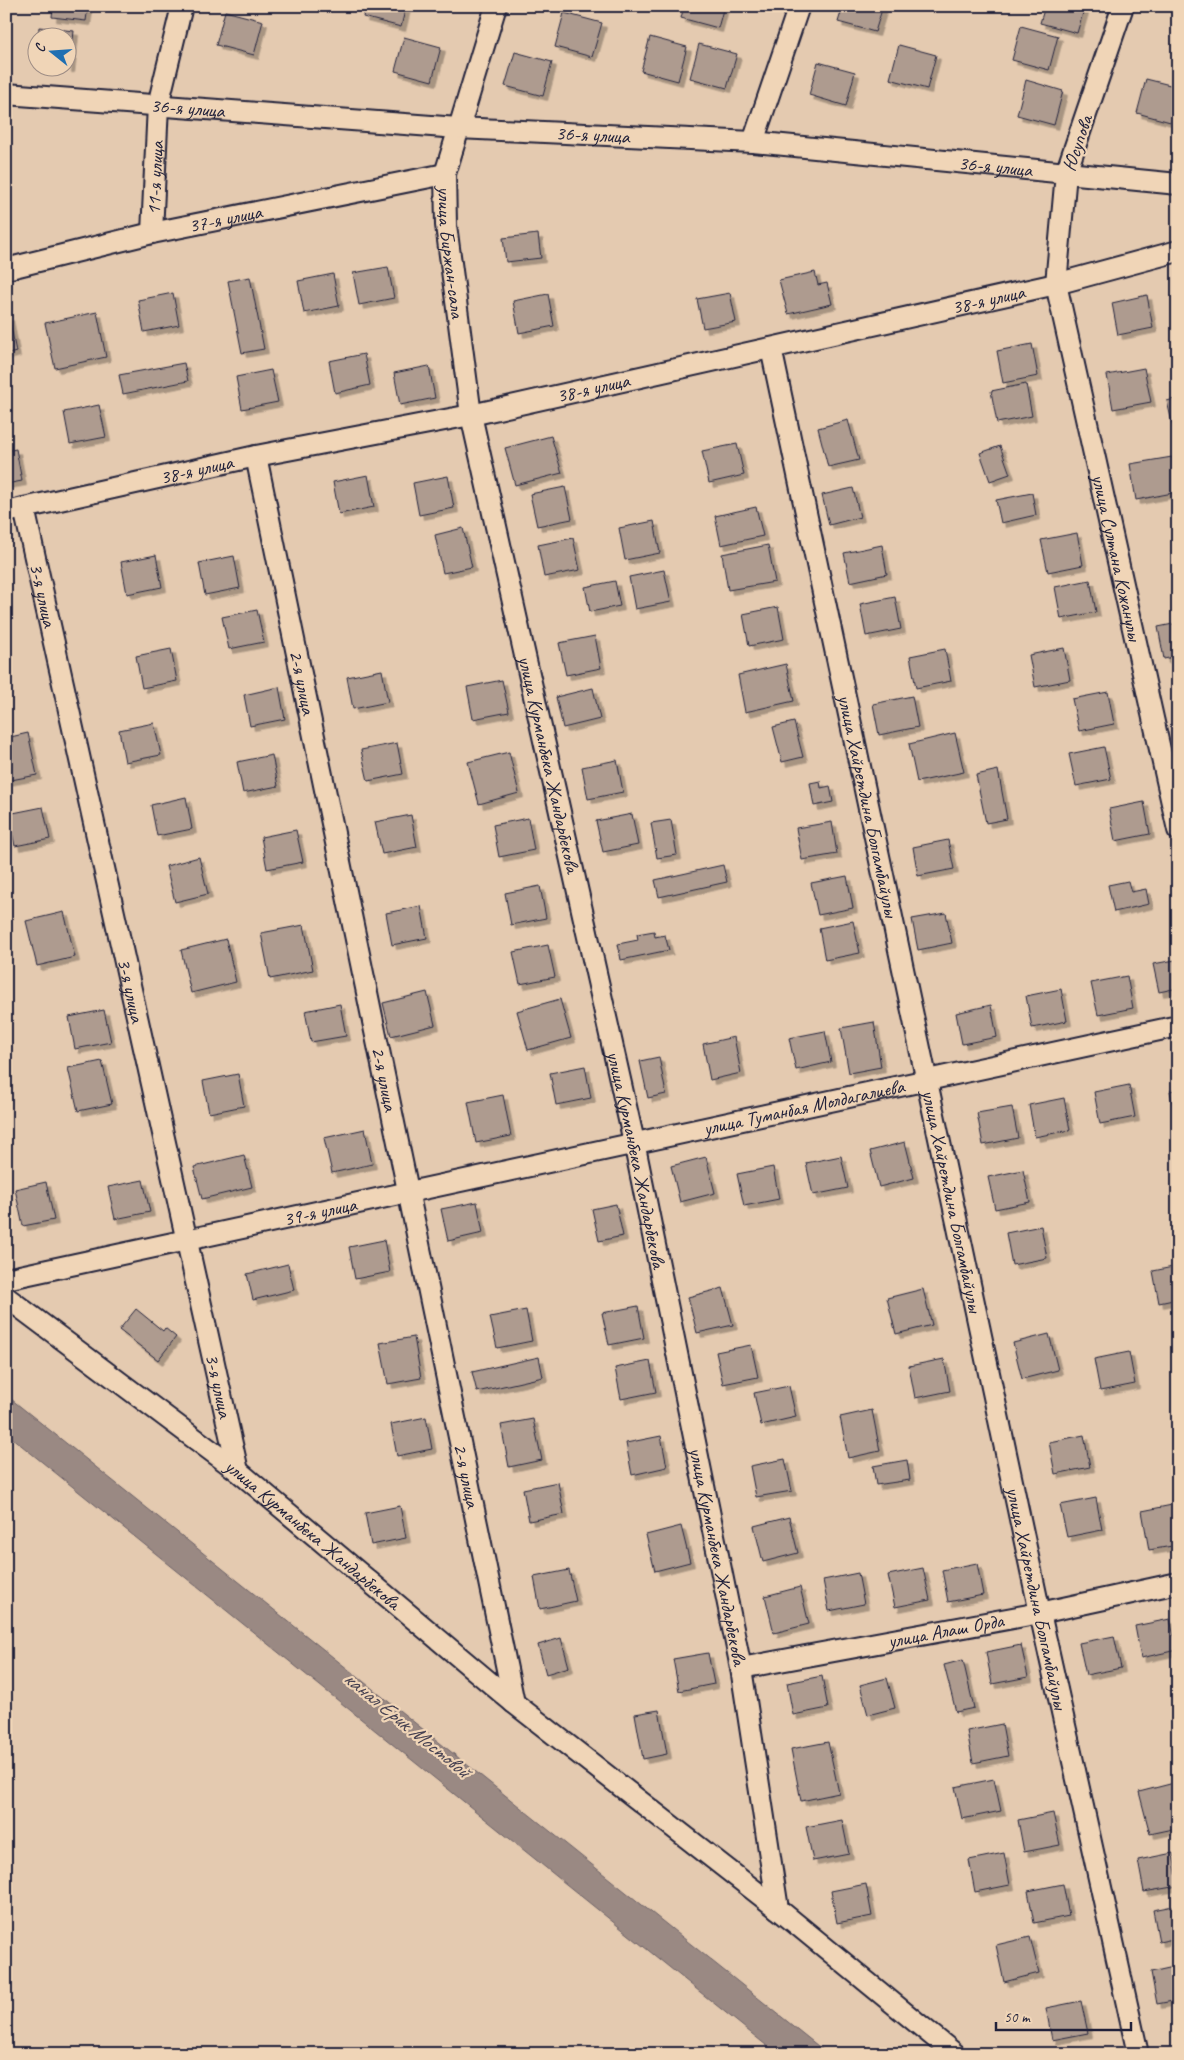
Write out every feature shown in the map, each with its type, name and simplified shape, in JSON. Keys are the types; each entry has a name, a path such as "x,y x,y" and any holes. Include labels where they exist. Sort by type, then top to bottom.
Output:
{"street":[{"name":"11-я улица","path":"152,233 158,105 182,6"},
{"name":"улица Биржан-сала","path":"471,415 446,225 445,174 496,6"},
{"path":"753,142 799,6"},
{"name":"Юсупова","path":"1056,284 1066,173 1123,6"},
{"name":"36-я улица","path":"6,94 458,128 753,142 1178,184"},
{"name":"37-я улица","path":"6,269 152,233 445,174"},
{"name":"38-я улица","path":"15,510 256,456 471,415 1056,284 1178,251"},
{"name":"улица Султана Кожанулы","path":"1056,284 1178,830"},
{"name":"улица Хайретдина Болгамбайулы","path":"771,348 1040,1613 1138,2054"},
{"name":"улица Курманбека Жандарбекова","path":"471,415 634,1142 741,1668 778,1908"},
{"name":"2-я улица","path":"256,456 514,1703"},
{"name":"3-я улица","path":"15,510 186,1240 238,1471"},
{"name":"улица Туманбая Молдагалиева","path":"634,1142 1178,1026"},
{"name":"39-я улица","path":"6,1279 634,1142"},
{"name":"улица Курманбека Жандарбекова","path":"6,1297 238,1471 514,1703 778,1908 955,2054"},
{"name":"улица Алаш Орда","path":"741,1668 1040,1613 1178,1583"}],"water":[{"name":"канал Ерик Мостовой","path":"6,1395 828,2054 777,2054 6,1433"}],"building":[{"path":"53,6 88,6 86,21 52,17"},
{"path":"366,6 406,6 401,27 363,17"},
{"path":"684,6 724,6 718,28 681,18"},
{"path":"843,6 883,6 875,32 838,22"},
{"path":"1045,6 1085,6 1077,33 1040,23"},
{"path":"225,11 263,21 254,55 216,45"},
{"path":"564,13 602,23 592,57 555,47"},
{"path":"1021,26 1058,36 1049,70 1012,60"},
{"path":"404,37 441,47 432,81 395,71"},
{"path":"650,37 687,47 678,81 641,71"},
{"path":"699,44 737,54 727,88 690,78"},
{"path":"899,45 936,55 927,89 890,79"},
{"path":"515,52 552,62 543,96 505,86"},
{"path":"818,62 855,72 846,106 809,95"},
{"path":"1146,79 1178,87 1178,110 1174,123 1137,113"},
{"path":"1026,80 1063,91 1054,125 1017,115"},
{"path":"538,234 541,258 506,262 503,238"},
{"path":"388,267 394,298 359,305 353,273"},
{"path":"815,272 818,285 827,283 832,304 788,314 779,280"},
{"path":"333,274 339,306 304,313 298,281"},
{"path":"250,277 264,349 242,353 228,281"},
{"path":"173,293 179,325 144,332 138,300"},
{"path":"730,293 736,322 703,328 697,299"},
{"path":"548,294 554,326 519,333 513,301"},
{"path":"1147,295 1153,328 1118,335 1112,303"},
{"path":"97,312 106,357 55,368 45,323"},
{"path":"9,316 16,352 6,355 6,317"},
{"path":"1032,344 1038,376 1003,383 997,351"},
{"path":"364,354 370,385 335,393 329,361"},
{"path":"184,363 188,381 123,394 119,375"},
{"path":"429,366 435,398 400,405 394,373"},
{"path":"1144,368 1151,402 1113,409 1107,375"},
{"path":"271,370 278,402 242,409 236,377"},
{"path":"1026,384 1032,416 997,423 991,391"},
{"path":"1178,398 1178,430 1174,431 1167,401"},
{"path":"99,405 106,437 70,444 64,412"},
{"path":"848,420 859,460 828,467 818,428"},
{"path":"551,436 562,473 515,485 505,448"},
{"path":"737,444 744,475 709,483 702,451"},
{"path":"1000,446 1010,474 990,481 980,453"},
{"path":"16,449 22,481 6,484 6,451"},
{"path":"1172,457 1178,492 1136,500 1130,464"},
{"path":"368,475 374,507 339,514 333,482"},
{"path":"448,476 454,508 419,515 413,483"},
{"path":"565,487 572,519 537,526 530,494"},
{"path":"853,488 860,517 829,525 822,495"},
{"path":"1032,493 1036,515 1001,523 996,500"},
{"path":"756,507 763,536 721,545 715,516"},
{"path":"654,521 660,553 625,560 619,528"},
{"path":"463,528 472,567 443,573 435,535"},
{"path":"1077,533 1083,565 1048,572 1041,540"},
{"path":"573,538 580,570 544,577 538,545"},
{"path":"768,545 775,582 728,590 722,554"},
{"path":"882,545 887,574 850,582 844,553"},
{"path":"156,555 162,587 127,594 121,562"},
{"path":"234,556 240,588 205,595 199,563"},
{"path":"664,570 671,602 635,609 629,577"},
{"path":"1090,580 1096,612 1061,619 1055,587"},
{"path":"615,581 620,606 590,612 585,587"},
{"path":"895,597 901,629 866,636 860,604"},
{"path":"778,607 784,639 749,646 743,614"},
{"path":"257,610 264,642 229,649 222,617"},
{"path":"1178,623 1178,656 1164,659 1158,627"},
{"path":"595,636 601,668 566,675 559,643"},
{"path":"1064,648 1070,680 1035,687 1029,655"},
{"path":"171,649 177,681 142,688 136,656"},
{"path":"945,649 951,681 916,688 910,656"},
{"path":"786,664 794,701 745,712 738,675"},
{"path":"382,670 388,702 353,709 347,677"},
{"path":"502,680 509,712 473,719 467,687"},
{"path":"279,687 285,719 250,726 244,695"},
{"path":"593,688 600,719 563,728 556,697"},
{"path":"1108,692 1114,724 1079,731 1072,699"},
{"path":"912,696 918,727 879,735 873,704"},
{"path":"794,722 803,757 782,762 773,727"},
{"path":"154,723 161,755 125,762 119,730"},
{"path":"28,733 37,775 6,781 6,738"},
{"path":"955,733 964,772 917,782 909,744"},
{"path":"397,743 403,774 368,781 361,750"},
{"path":"1104,747 1111,779 1076,786 1069,754"},
{"path":"509,752 519,793 479,804 468,762"},
{"path":"272,755 278,786 243,793 237,762"},
{"path":"617,760 623,792 588,799 582,767"},
{"path":"998,770 1007,819 986,823 976,775"},
{"path":"820,781 821,788 830,786 833,802 814,806 810,783"},
{"path":"186,797 192,829 157,836 151,805"},
{"path":"1144,802 1150,834 1115,841 1109,809"},
{"path":"43,807 50,839 15,846 8,814"},
{"path":"632,814 638,845 603,852 596,821"},
{"path":"411,815 417,847 382,854 375,822"},
{"path":"528,818 534,850 499,857 493,825"},
{"path":"671,820 677,855 657,858 651,823"},
{"path":"832,822 837,854 802,860 796,828"},
{"path":"296,830 303,862 267,869 261,837"},
{"path":"948,840 954,869 918,876 913,847"},
{"path":"199,857 208,894 175,902 166,866"},
{"path":"723,865 727,882 659,897 655,880"},
{"path":"847,876 853,908 818,915 811,883"},
{"path":"1128,881 1131,892 1146,889 1149,904 1114,912 1108,885"},
{"path":"540,886 546,918 511,925 505,893"},
{"path":"421,906 427,938 392,945 386,913"},
{"path":"64,912 75,957 37,966 26,921"},
{"path":"946,913 952,943 918,950 912,919"},
{"path":"853,921 860,953 825,960 819,928"},
{"path":"304,925 313,970 270,979 261,933"},
{"path":"654,931 655,937 665,935 669,950 621,960 618,944 638,940 637,934"},
{"path":"226,939 236,982 191,993 181,950"},
{"path":"548,945 555,977 520,984 513,952"},
{"path":"1175,960 1178,988 1159,992 1153,964"},
{"path":"1127,976 1133,1008 1098,1015 1091,983"},
{"path":"1061,989 1067,1021 1032,1028 1026,996"},
{"path":"427,992 435,1025 391,1036 383,1003"},
{"path":"560,999 571,1038 528,1050 517,1011"},
{"path":"340,1004 346,1036 311,1042 305,1011"},
{"path":"991,1005 997,1037 962,1044 956,1013"},
{"path":"104,1010 111,1042 75,1049 69,1017"},
{"path":"874,1022 881,1067 849,1073 841,1028"},
{"path":"825,1031 831,1062 796,1070 789,1038"},
{"path":"734,1037 741,1073 710,1080 703,1044"},
{"path":"659,1057 666,1094 648,1098 640,1061"},
{"path":"102,1061 112,1104 78,1111 68,1068"},
{"path":"585,1066 591,1098 556,1105 550,1073"},
{"path":"238,1074 244,1106 209,1113 203,1081"},
{"path":"1129,1085 1135,1117 1100,1124 1094,1092"},
{"path":"1178,1089 1178,1122 1176,1123 1170,1091"},
{"path":"503,1095 511,1136 476,1143 468,1102"},
{"path":"1064,1098 1070,1130 1035,1137 1029,1105"},
{"path":"1012,1107 1018,1138 983,1145 977,1113"},
{"path":"365,1129 372,1164 332,1173 324,1138"},
{"path":"905,1142 914,1178 879,1187 870,1151"},
{"path":"244,1155 252,1187 202,1199 194,1167"},
{"path":"841,1156 848,1188 813,1195 806,1163"},
{"path":"706,1157 715,1193 680,1202 671,1166"},
{"path":"773,1167 779,1199 744,1206 737,1174"},
{"path":"1023,1170 1030,1202 995,1209 988,1177"},
{"path":"143,1180 150,1212 115,1219 108,1187"},
{"path":"46,1182 54,1220 23,1226 15,1189"},
{"path":"477,1202 483,1233 448,1241 441,1209"},
{"path":"616,1204 623,1236 599,1241 592,1209"},
{"path":"1041,1226 1047,1258 1012,1265 1006,1233"},
{"path":"384,1240 390,1272 355,1279 349,1247"},
{"path":"288,1264 294,1290 253,1300 247,1274"},
{"path":"1178,1266 1178,1299 1159,1303 1153,1271"},
{"path":"723,1288 733,1325 697,1333 688,1297"},
{"path":"923,1289 932,1325 896,1334 887,1298"},
{"path":"638,1306 644,1338 609,1345 602,1313"},
{"path":"136,1309 163,1331 165,1328 176,1337 158,1360 119,1330"},
{"path":"526,1310 532,1341 497,1348 490,1317"},
{"path":"1049,1334 1058,1370 1022,1379 1013,1343"},
{"path":"414,1337 421,1378 388,1384 380,1343"},
{"path":"751,1345 758,1377 723,1384 716,1352"},
{"path":"1129,1352 1135,1384 1100,1391 1094,1359"},
{"path":"539,1357 543,1377 477,1392 472,1372"},
{"path":"944,1359 950,1391 915,1398 909,1366"},
{"path":"650,1361 656,1392 621,1399 615,1368"},
{"path":"789,1386 796,1417 761,1425 754,1393"},
{"path":"872,1410 880,1451 848,1458 840,1417"},
{"path":"426,1417 432,1449 397,1456 391,1424"},
{"path":"533,1419 542,1460 509,1467 501,1425"},
{"path":"1084,1435 1090,1467 1055,1474 1049,1442"},
{"path":"661,1436 667,1467 632,1475 626,1443"},
{"path":"785,1459 792,1491 756,1497 750,1466"},
{"path":"907,1460 910,1480 876,1485 873,1466"},
{"path":"558,1482 564,1514 529,1521 523,1489"},
{"path":"1096,1498 1102,1530 1067,1537 1060,1505"},
{"path":"1172,1505 1178,1545 1149,1550 1142,1511"},
{"path":"400,1506 406,1538 371,1545 365,1513"},
{"path":"789,1517 798,1553 763,1562 754,1526"},
{"path":"681,1526 690,1562 655,1571 646,1535"},
{"path":"977,1563 983,1595 948,1602 942,1570"},
{"path":"923,1568 930,1600 895,1607 888,1575"},
{"path":"569,1570 576,1601 540,1609 534,1577"},
{"path":"858,1573 864,1604 829,1611 823,1580"},
{"path":"800,1587 809,1624 774,1633 765,1596"},
{"path":"1170,1619 1177,1650 1141,1658 1135,1626"},
{"path":"1114,1636 1121,1668 1086,1675 1079,1643"},
{"path":"561,1638 569,1667 546,1674 538,1645"},
{"path":"1021,1645 1028,1677 992,1684 986,1652"},
{"path":"708,1653 714,1684 679,1691 673,1659"},
{"path":"963,1660 974,1708 956,1712 944,1665"},
{"path":"822,1676 828,1708 793,1715 787,1683"},
{"path":"887,1678 895,1708 868,1715 860,1685"},
{"path":"659,1710 667,1754 643,1759 635,1714"},
{"path":"1002,1724 1008,1756 973,1763 967,1731"},
{"path":"828,1742 839,1793 801,1801 791,1749"},
{"path":"994,1779 1001,1811 962,1819 955,1787"},
{"path":"1178,1782 1178,1828 1150,1834 1139,1792"},
{"path":"1053,1813 1060,1845 1024,1852 1018,1820"},
{"path":"842,1820 849,1854 813,1861 806,1827"},
{"path":"1004,1853 1010,1885 975,1892 969,1860"},
{"path":"1173,1853 1178,1886 1144,1892 1138,1860"},
{"path":"866,1884 872,1916 837,1923 831,1891"},
{"path":"1063,1884 1069,1916 1034,1923 1028,1891"},
{"path":"1178,1905 1178,1938 1159,1942 1153,1910"},
{"path":"1030,1937 1039,1973 1004,1982 996,1945"},
{"path":"1178,1966 1178,2000 1157,2004 1151,1972"},
{"path":"1081,2001 1088,2033 1052,2040 1046,2008"}]}
